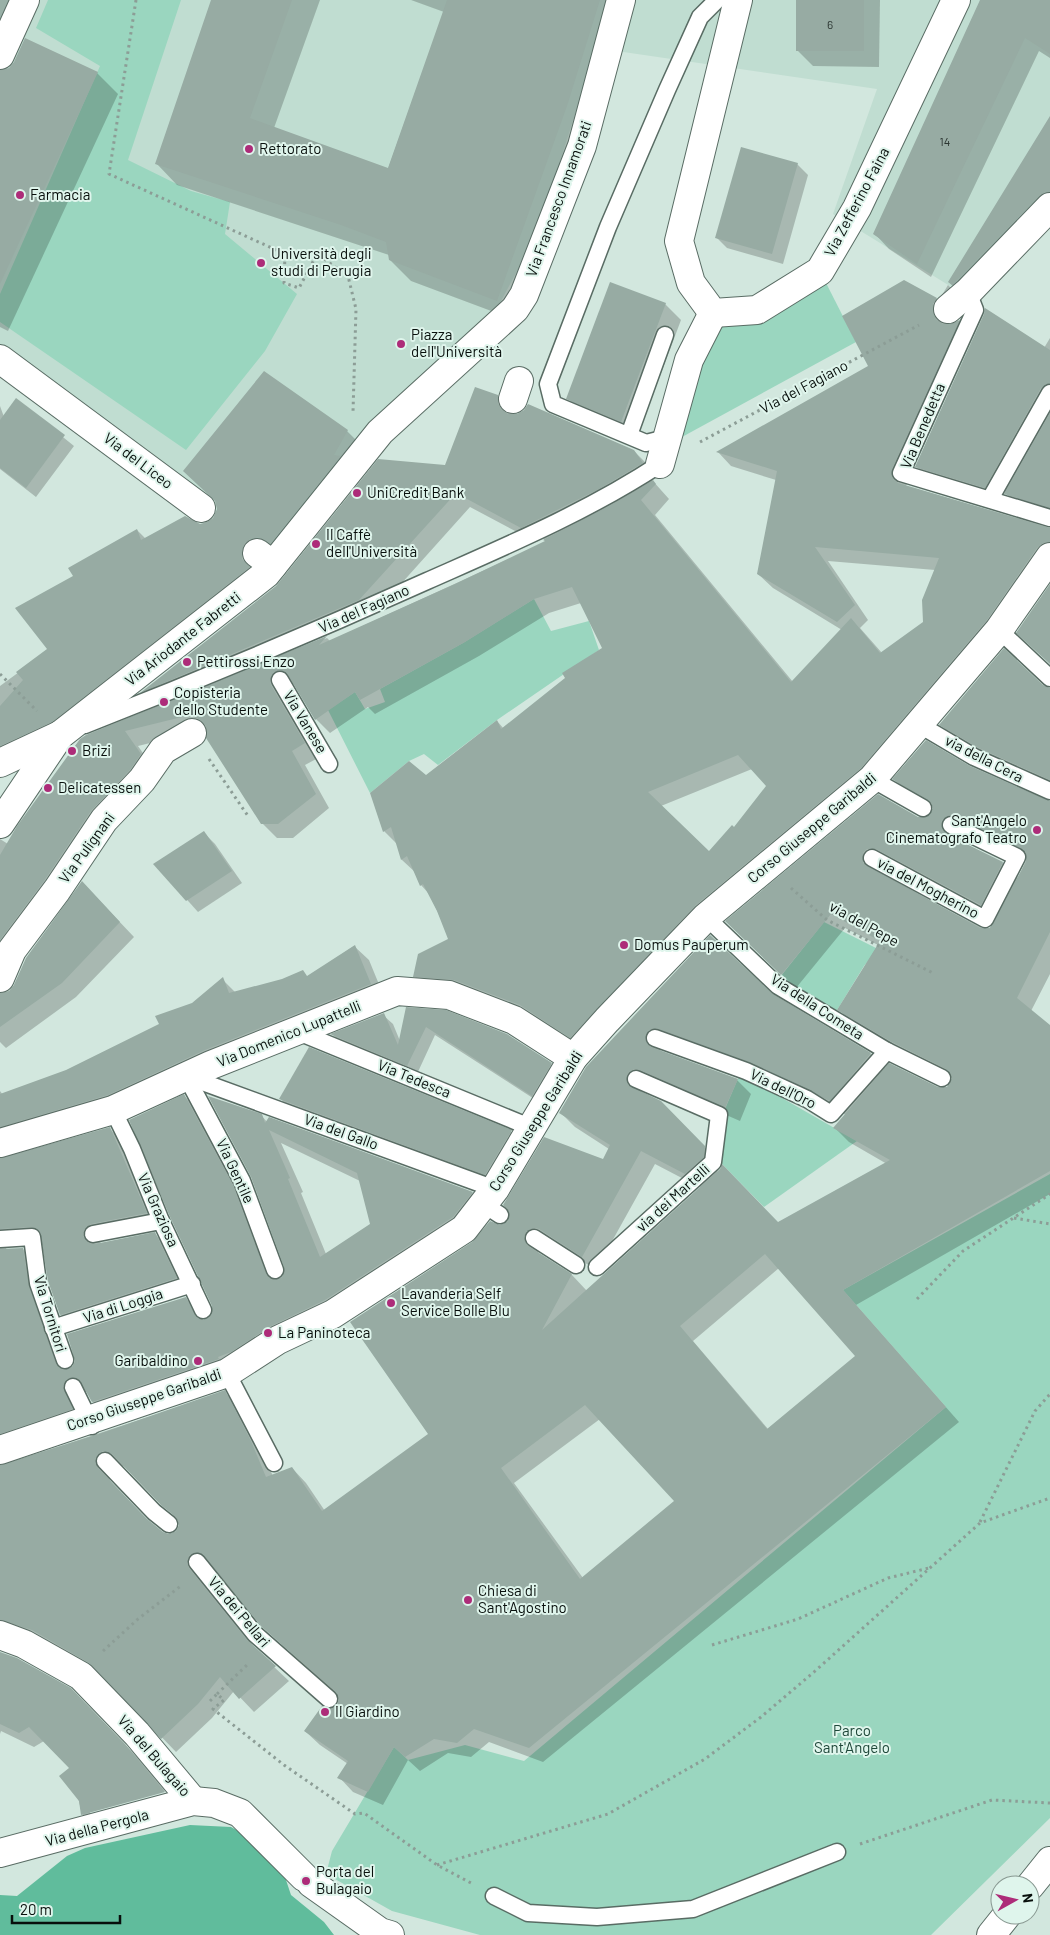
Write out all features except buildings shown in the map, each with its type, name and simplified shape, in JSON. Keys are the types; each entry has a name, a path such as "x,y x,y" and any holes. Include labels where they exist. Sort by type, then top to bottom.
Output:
{"street":[{"path":"0,55 25,0"},
{"name":"Via Francesco Innamorati","path":"364,450 386,426 514,309 524,295 582,146 621,0"},
{"path":"663,451 689,360 713,313 691,283 679,241 738,0"},
{"name":"Via Zefferino Faina","path":"713,313 757,310 820,271 857,208 956,0"},
{"path":"958,301 1050,207"},
{"name":"Via del Liceo","path":"0,359 201,508"},
{"name":"Via Ariodante Fabretti","path":"0,824 60,735 266,574 265,559 364,450"},
{"name":"Corso Giuseppe Garibaldi","path":"5,1451 230,1375 278,1340 301,1326 341,1318 464,1229 493,1203 532,1128 581,1057 706,918 872,779 920,725 999,630 1050,557"},
{"name":"Via Pulignani","path":"0,978 12,950 57,890 104,820 142,780 163,750 192,734"},
{"path":"0,763 60,735"},
{"name":"Via Domenico Lupattelli","path":"0,1142 113,1110 186,1076 397,990 449,995 514,1020 581,1057"},
{"name":"Via del Bulagaio","path":"0,1635 24,1644 81,1676 136,1734 193,1801 214,1803 240,1813 307,1880 380,1932 390,1935"},
{"name":"Via della Pergola","path":"0,1853 193,1801"},
{"path":"1038,1875 1050,1860"}],"lane":[{"path":"663,451 553,404 548,384 608,226 667,90 700,17 717,0"},
{"name":"Via Benedetta","path":"958,301 975,310 901,473 1050,518"},
{"path":"629,435 665,335"},
{"path":"990,500 1050,393"},
{"name":"Via del Fagiano","path":"60,735 197,682 269,658 530,535 620,490 663,451"},
{"path":"999,630 1050,678"},
{"name":"Via Vanese","path":"280,680 329,764"},
{"name":"via della Cera","path":"920,725 974,757 1050,791"},
{"path":"872,779 923,808"},
{"name":"via del Mogherino","path":"872,858 985,919 1018,857 951,825"},
{"name":"Via della Cometa","path":"706,918 778,986 887,1051 942,1078"},
{"name":"Via Tedesca","path":"296,1031 532,1128"},
{"name":"Via dell'Oro","path":"655,1038 687,1052 746,1070 831,1114 887,1051"},
{"name":"Via del Gallo","path":"186,1076 493,1203"},
{"name":"Via Gentile","path":"186,1076 242,1181 275,1270"},
{"name":"via dei Martelli","path":"596,1266 713,1162 719,1115 636,1079"},
{"name":"Via Graziosa","path":"113,1110 132,1149 160,1221 203,1310"},
{"path":"93,1234 160,1221"},
{"name":"Via Tornitori","path":"0,1239 32,1237 38,1282 65,1360"},
{"path":"534,1238 576,1265"},
{"name":"Via di Loggia","path":"53,1328 192,1284"},
{"path":"230,1375 274,1463"},
{"path":"73,1387 91,1422"},
{"path":"105,1461 154,1512 169,1524"},
{"name":"Via dei Pellari","path":"200,1565 266,1646 330,1699"},
{"path":"494,1896 528,1913 597,1917 693,1909 837,1852"}],"path":[{"path":"136,0 109,174 286,254 284,283 299,288 318,254 348,276 356,308 352,425 364,450"},
{"name":"Via del Fagiano","path":"663,451 958,301"},
{"path":"0,674 39,714"},
{"name":"via del Pepe","path":"766,866 827,920 935,974"},
{"path":"917,1299 963,1251 1050,1194"},
{"path":"1013,1218 1050,1224"},
{"path":"437,1865 608,1814 705,1759 761,1717 980,1523 1035,1411 1050,1394"},
{"path":"980,1523 1050,1498"},
{"path":"81,1676 107,1647 138,1618 200,1565"},
{"path":"712,1645 798,1618 888,1578 930,1568"},
{"path":"210,1701 266,1646"},
{"path":"217,1694 224,1700 214,1709 284,1765 355,1814 364,1813 437,1865 494,1896"},
{"path":"837,1852 992,1800 1050,1803"}],"shaded area":[{"name":"Università degli studi di Perugia","path":"0,0 1050,0 1050,193 958,291 833,214 877,89 596,48 537,234 494,314 268,554 0,357"}],"green space":[{"path":"48,0 181,0 128,160 191,191 230,202 225,234 297,294 265,351 186,450 0,322 0,294 100,66 36,28"},
{"path":"825,281 856,342 671,443 715,327"},
{"path":"534,599 551,631 589,621 599,650 497,720 438,765 424,754 409,761 370,793 328,710 355,692 365,709 385,702 380,689 463,643"},
{"path":"824,922 878,949 864,966 834,1015 777,981"},
{"path":"740,1074 857,1141 764,1207 722,1164 725,1109"},
{"name":"Parco Sant'Angelo","path":"1050,1174 1050,1818 931,1935 480,1935 392,1911 326,1874 332,1851 394,1747 408,1760 465,1745 524,1761 946,1407 843,1290"},
{"path":"190,1825 231,1827 261,1844 283,1871 291,1895 324,1922 334,1935 0,1935 0,1895 17,1896 67,1856 85,1848"}],"place":[{"name":"Rettorato","path":"249,149"},
{"name":"Farmacia","path":"20,195"},
{"name":"Università degli studi di Perugia","path":"261,263"},
{"name":"Piazza dell'Università","path":"401,344"},
{"name":"UniCredit Bank","path":"357,493"},
{"name":"Il Caffè dell'Università","path":"316,544"},
{"name":"Pettirossi Enzo","path":"187,662"},
{"name":"Copisteria dello Studente","path":"164,702"},
{"name":"Brizi","path":"72,751"},
{"name":"Delicatessen","path":"48,788"},
{"name":"Sant'Angelo Cinematografo Teatro","path":"1037,830"},
{"name":"Domus Pauperum","path":"624,945"},
{"name":"Lavanderia Self Service Bolle Blu","path":"391,1303"},
{"name":"La Paninoteca","path":"268,1333"},
{"name":"Garibaldino","path":"198,1361"},
{"name":"Chiesa di Sant'Agostino","path":"468,1600"},
{"name":"Il Giardino","path":"325,1712"},
{"name":"Porta del Bulagaio","path":"306,1881"}]}
